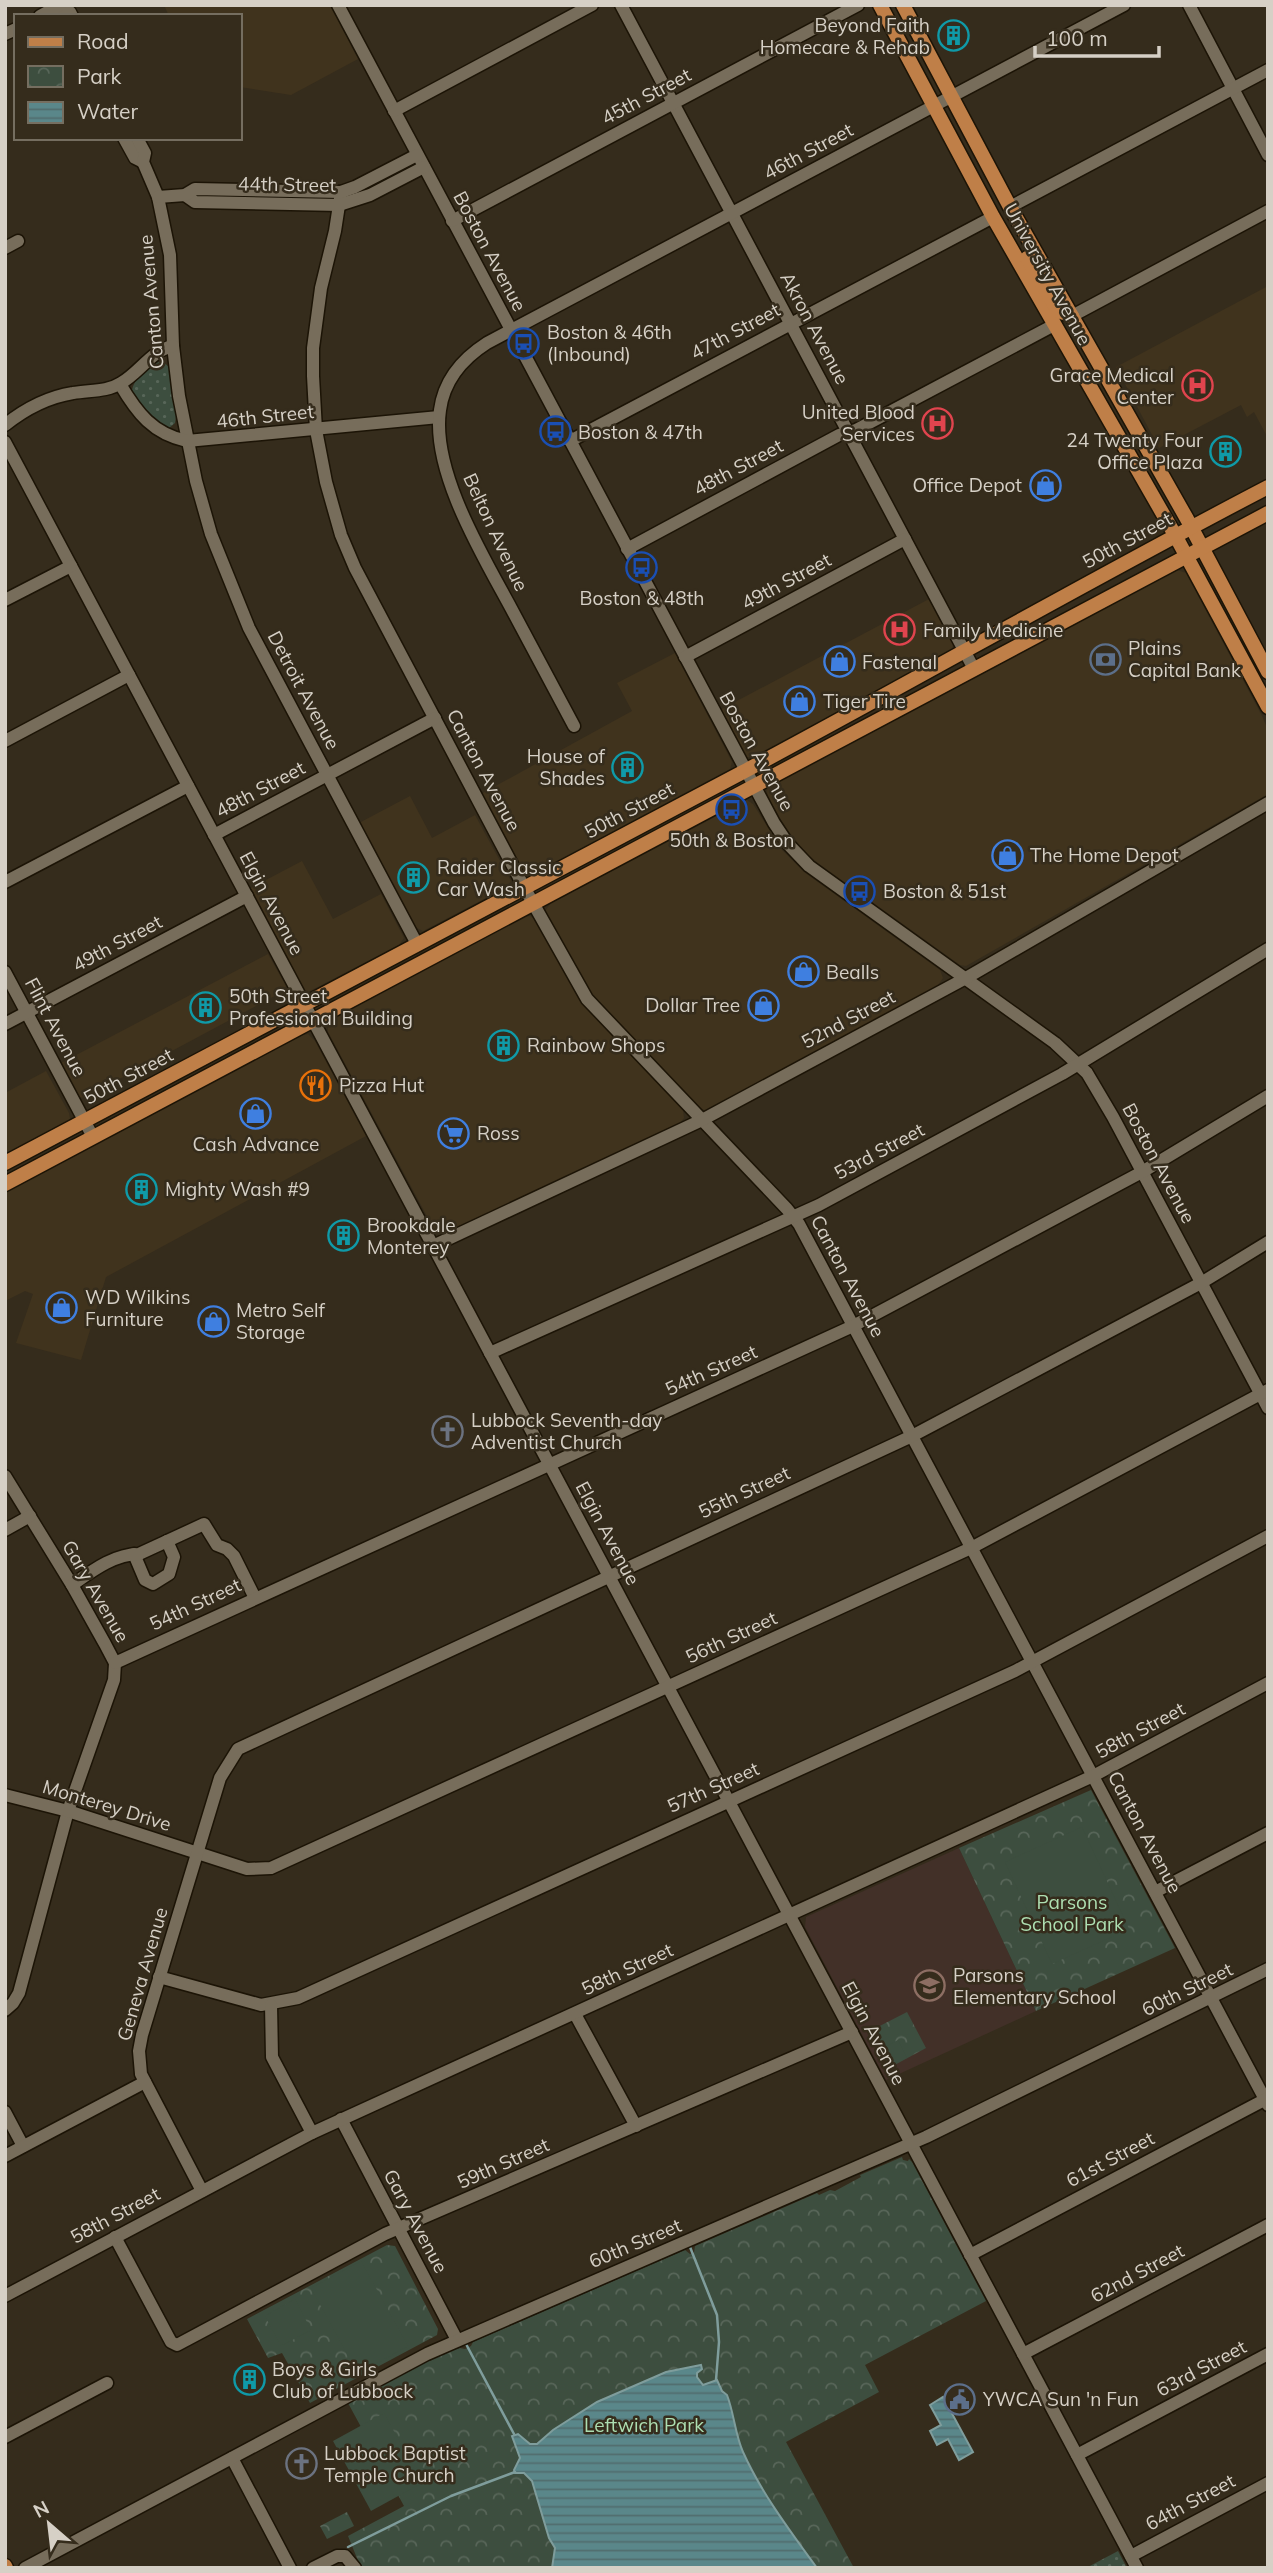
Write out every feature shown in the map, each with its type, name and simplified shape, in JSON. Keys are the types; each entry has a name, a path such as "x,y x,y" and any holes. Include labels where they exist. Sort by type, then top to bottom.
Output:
{"main road":[{"name":"University Avenue","path":"880,5 993,217 1175,535 1268,707"},
{"name":"University Avenue","path":"903,5 1010,207 1120,398 1268,672"},
{"path":"993,217 1024,252 1058,311 1072,316"},
{"path":"1103,408 1120,398"},
{"name":"50th Street","path":"5,1163 745,771 1175,535 1268,487"},
{"name":"50th Street","path":"5,1184 1268,513"}],"street":[{"name":"Boston Avenue","path":"338,5 774,823 788,844 809,866 967,978 1079,1064 1095,1085 1201,1283 1264,1392 1268,1408"},
{"path":"394,111 592,5"},
{"name":"Akron Avenue","path":"621,5 974,669"},
{"name":"45th Street","path":"452,221 858,5"},
{"name":"46th Street","path":"511,331 1124,5"},
{"path":"1188,5 1268,155"},
{"path":"1010,207 1268,70"},
{"name":"Canton Avenue","path":"125,140 135,158 144,162"},
{"name":"Canton Avenue","path":"138,140 145,153 144,162 158,197 170,255 173,346 187,441"},
{"name":"44th Street","path":"158,197 184,195 195,189 341,191 355,187 417,155"},
{"name":"44th Street","path":"184,195 195,202 339,205 370,195 424,167"},
{"path":"316,430 314,334 341,191"},
{"path":"1072,316 1268,211"},
{"name":"47th Street","path":"570,442 993,217"},
{"path":"5,248 18,241"},
{"name":"48th Street","path":"627,549 1054,325"},
{"name":"Belton Avenue","path":"511,331 487,343 464,360 448,383 439,417 444,458 466,522 574,726"},
{"path":"5,425 27,409 57,396 105,389 120,384 159,352 173,346"},
{"name":"46th Street","path":"120,384 147,423 167,436 187,441 439,417"},
{"name":"Canton Avenue","path":"316,430 326,482 341,536 372,602 587,999 794,1217 1267,2100"},
{"name":"Detroit Avenue","path":"187,441 203,508 234,595 417,944"},
{"name":"Elgin Avenue","path":"5,442 9,457 71,566 215,835 1137,2568"},
{"name":"49th Street","path":"685,657 905,540"},
{"path":"5,600 71,566"},
{"path":"5,741 129,676"},
{"name":"48th Street","path":"215,835 435,719"},
{"name":"48th Street","path":"5,882 188,786"},
{"name":"52nd Street","path":"433,1246 702,1119 967,978 1268,803"},
{"name":"49th Street","path":"5,1024 247,896"},
{"name":"53rd Street","path":"491,1353 794,1217 1079,1064 1268,949"},
{"name":"Flint Avenue","path":"5,972 93,1137"},
{"name":"54th Street","path":"115,1663 853,1326 1142,1172 1268,1096"},
{"name":"55th Street","path":"229,1760 238,1749 912,1436 1201,1283 1268,1242"},
{"name":"56th Street","path":"197,1853 247,1869 271,1868 971,1548 1264,1392"},
{"name":"Gary Avenue","path":"5,1476 72,1585 115,1663 114,1680 68,1811"},
{"path":"5,1530 30,1516"},
{"path":"72,1585 114,1559 139,1554 204,1524 217,1545 234,1556 255,1598"},
{"name":"57th Street","path":"159,1977 261,2005 298,1998 1032,1662 1268,1536"},
{"path":"134,1554 145,1580 153,1584 169,1574 174,1557 167,1541"},
{"name":"58th Street","path":"5,2296 312,2133 1093,1776 1268,1683"},
{"name":"Geneva Avenue","path":"201,2191 145,2082 139,2066 139,2051 219,1778 229,1760"},
{"name":"Monterey Drive","path":"5,1795 68,1811 197,1853"},
{"path":"5,2010 19,1993 68,1811"},
{"path":"1155,1892 1268,1833"},
{"name":"60th Street","path":"25,2568 457,2340 911,2144 1268,1969"},
{"path":"271,2005 272,2057 312,2133"},
{"path":"575,2014 636,2126"},
{"name":"59th Street","path":"115,2237 171,2342 177,2345 399,2229 852,2032"},
{"path":"5,2155 145,2082"},
{"name":"61st Street","path":"970,2255 1267,2100"},
{"path":"5,2112 23,2146"},
{"name":"Gary Avenue","path":"341,2119 457,2340"},
{"name":"62nd Street","path":"1023,2354 1268,2225"},
{"name":"63rd Street","path":"1077,2455 1268,2354"},
{"path":"5,2437 107,2383"},
{"path":"232,2458 290,2568"},
{"name":"64th Street","path":"1131,2556 1268,2483"},
{"path":"313,2568 341,2556 352,2561 355,2568"}],"shaded area":[{"path":"164,5 330,5 358,59 291,95 242,87 242,14 168,14"},
{"name":"Grace Medical Center","path":"1268,286 1268,438 1254,412 1247,417 1241,405 1159,448 1116,367"},
{"path":"1177,570 1186,573 1268,730 1268,794 966,966 960,965 819,864 786,829 768,797 767,791 772,785"},
{"path":"929,599 953,644 952,651 752,757 745,757 718,711"},
{"path":"675,653 732,762 730,769 532,874 525,875 481,794 632,711 617,683"},
{"path":"410,796 432,838 475,815 511,881 507,887 423,931 415,927 359,823"},
{"path":"747,800 753,804 782,850 804,872 940,970 943,978 936,988 705,1110 700,1109 600,1007 586,989 545,911 551,903"},
{"path":"302,861 333,919 381,894 404,938 399,945 308,992 303,989 249,889"},
{"path":"530,916 535,919 579,999 683,1110 684,1118 680,1123 441,1235 436,1233 328,1032 328,1024 522,917"},
{"path":"268,954 286,986 284,991 84,1098 79,1097 61,1063"},
{"path":"308,1034 315,1041 366,1136 106,1277 81,1360 16,1343 33,1294 25,1291 5,1301 5,1193"},
{"path":"46,1071 70,1119 5,1155 5,1093"},
{"name":"Parsons Elementary School","path":"959,1848 1036,2011 886,2080 805,1927 806,1917"}],"green space":[{"path":"162,361 169,367 176,416 175,423 168,429 151,419 132,390 144,372"},
{"name":"Parsons School Park","path":"1091,1790 1175,1948 1036,2011 959,1848"},
{"path":"1082,1827 1129,1929 1052,1964 1005,1862"},
{"path":"907,2012 926,2048 889,2068 870,2031"},
{"path":"898,2040 907,2058 890,2066 881,2049"},
{"name":"Leftwich Park","path":"902,2157 903,2160 909,2159 912,2162 986,2301 865,2365 879,2392 786,2442 854,2568 361,2568 348,2536 404,2506 348,2403 445,2352 465,2349 473,2342 685,2250 690,2254 694,2253 695,2246 817,2193 819,2195 830,2190 835,2191 861,2177 860,2175"},
{"path":"387,2245 395,2246 438,2329 437,2335 310,2403 282,2353 268,2358 247,2319"},
{"path":"361,2261 408,2346 358,2374 311,2288"},
{"path":"295,2299 311,2330 281,2346 265,2316"},
{"path":"384,2413 422,2483 371,2511 333,2441"},
{"path":"347,2512 354,2526 327,2539 320,2526"},
{"path":"1118,2551 1127,2568 1086,2568"}],"water":[{"path":"701,2365 702,2369 697,2373 697,2377 703,2385 717,2380 727,2395 740,2445 751,2468 777,2512 817,2568 552,2568 555,2548 549,2538 532,2481 524,2473 515,2473 520,2458 512,2436 518,2434 530,2444 537,2444 553,2430 597,2402 666,2372"},
{"path":"943,2397 973,2452 959,2460 948,2439 937,2445 930,2431 941,2425 930,2405"}],"waterway":[{"path":"690,2247 717,2315 719,2342 716,2380"},
{"path":"466,2344 514,2434"},
{"path":"348,2547 451,2496 515,2472"}],"place":[{"name":"Beyond Faith Homecare & Rehab","path":"953,36"},
{"name":"Boston & 46th (Inbound)","path":"524,343"},
{"name":"Grace Medical Center","path":"1197,386"},
{"name":"United Blood Services","path":"938,423"},
{"name":"Boston & 47th","path":"555,432"},
{"name":"24 Twenty Four Office Plaza","path":"1226,451"},
{"name":"Office Depot","path":"1045,485"},
{"name":"Boston & 48th","path":"642,567"},
{"name":"Family Medicine","path":"900,630"},
{"name":"Plains Capital Bank","path":"1105,659"},
{"name":"Fastenal","path":"839,662"},
{"name":"Tiger Tire","path":"800,701"},
{"name":"House of Shades","path":"628,767"},
{"name":"50th & Boston","path":"732,809"},
{"name":"The Home Depot","path":"1007,855"},
{"name":"Raider Classic Car Wash","path":"414,878"},
{"name":"Boston & 51st","path":"860,891"},
{"name":"Bealls","path":"803,972"},
{"name":"Dollar Tree","path":"763,1005"},
{"name":"50th Street Professional Building","path":"206,1007"},
{"name":"Rainbow Shops","path":"504,1045"},
{"name":"Pizza Hut","path":"316,1085"},
{"name":"Cash Advance","path":"256,1113"},
{"name":"Ross","path":"454,1133"},
{"name":"Mighty Wash #9","path":"142,1189"},
{"name":"Brookdale Monterey","path":"344,1236"},
{"name":"WD Wilkins Furniture","path":"62,1308"},
{"name":"Metro Self Storage","path":"213,1321"},
{"name":"Lubbock Seventh-day Adventist Church","path":"448,1431"},
{"name":"Parsons Elementary School","path":"930,1986"},
{"name":"Boys & Girls Club of Lubbock","path":"249,2380"},
{"name":"YWCA Sun 'n Fun","path":"960,2399"},
{"name":"Lubbock Baptist Temple Church","path":"301,2464"}]}
